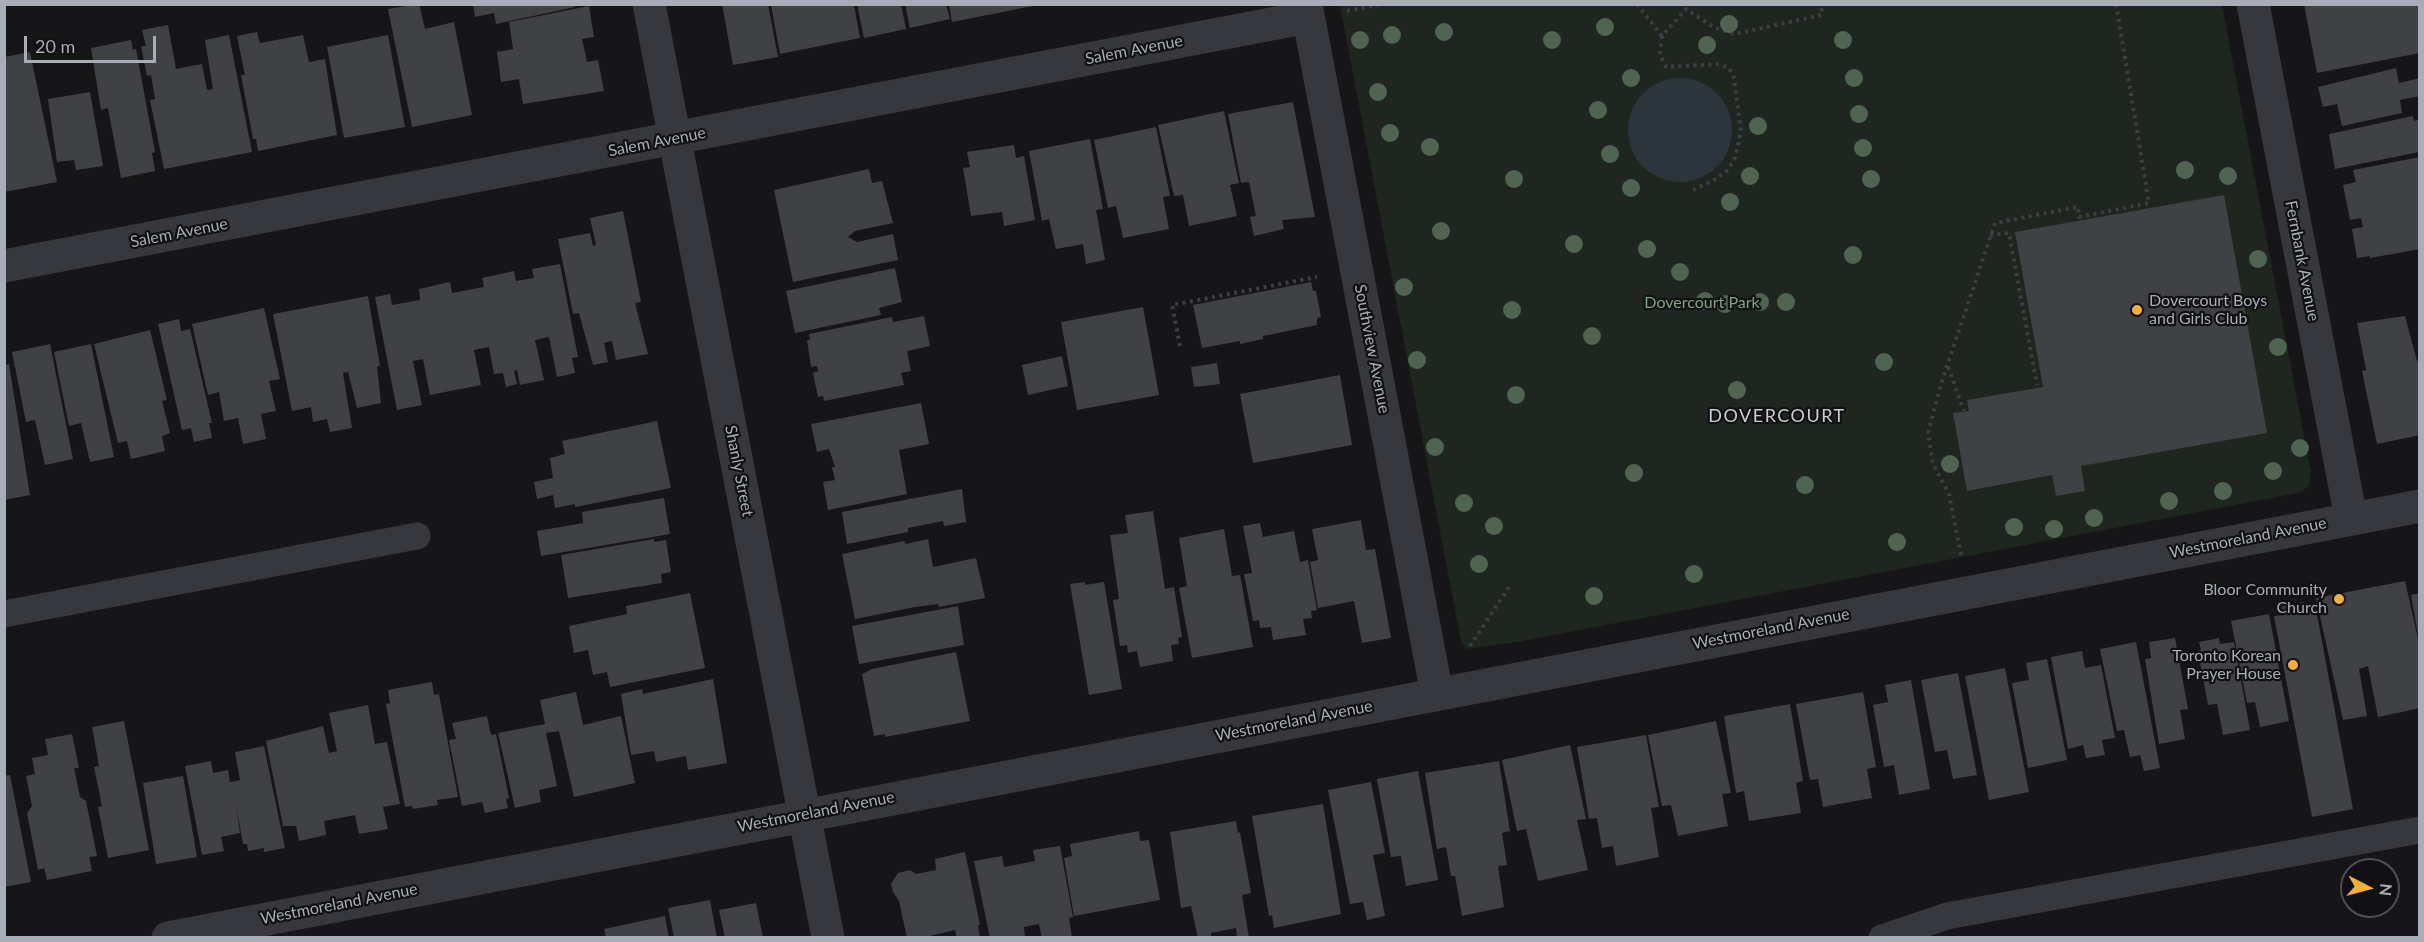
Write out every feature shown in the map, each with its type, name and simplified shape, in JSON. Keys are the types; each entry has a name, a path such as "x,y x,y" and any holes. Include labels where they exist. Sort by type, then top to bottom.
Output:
{"street":[{"name":"Shanly Street","path":"649,4 828,938"},
{"name":"Fernbank Avenue","path":"2253,4 2350,518"},
{"name":"Salem Avenue","path":"4,266 675,138 1317,11"},
{"name":"Southview Avenue","path":"1317,11 1437,694"},
{"name":"Westmoreland Avenue","path":"170,937 2420,506"}],"lane":[{"path":"4,614 417,536"},
{"path":"1882,938 1947,916 2420,830"}],"path":[{"path":"1317,11 1382,4"},
{"path":"1637,4 1662,36"},
{"path":"1693,190 1716,179 1728,170 1735,158 1742,131 1734,78 1729,68 1719,64 1666,67 1660,54 1662,36 1686,9 1715,28 1735,34 1822,15 1821,4"},
{"path":"1962,564 1949,494 1933,464 1928,433 1947,365 1995,223 2078,207 2079,218 2149,203 2116,4"},
{"path":"1990,235 2009,232 2037,385"},
{"path":"1180,346 1172,304 1321,276"},
{"path":"1947,365 1964,411"},
{"path":"1463,656 1509,587"}],"green space":[{"name":"Dovercourt Park","path":"1340,5 2222,5 2311,472 2309,486 2298,493 1517,642 1467,649 1461,642"}],"shaded area":[{"path":"1680,78 1700,82 1717,93 1728,110 1732,130 1728,150 1717,167 1700,178 1680,182 1660,178 1643,167 1632,150 1628,130 1632,110 1643,93 1660,82"}],"building":[{"path":"419,4 425,29 454,22 472,115 412,127 388,9"},
{"path":"473,4 575,4 575,7 496,24 494,13 475,17"},
{"path":"722,4 768,4 778,57 733,65"},
{"path":"857,4 901,4 906,29 864,38"},
{"path":"905,4 946,4 950,19 910,28"},
{"path":"949,4 1032,4 1033,6 952,22"},
{"path":"2304,4 2420,4 2420,53 2317,73"},
{"path":"771,5 854,5 860,38 780,54"},
{"path":"589,6 594,37 582,39 587,62 598,60 604,91 523,104 519,79 501,82 497,52 513,49 509,22"},
{"path":"168,25 176,69 202,64 207,90 213,89 205,40 229,35 252,152 164,169 150,100 155,99 151,75 147,76 141,46 146,46 142,30"},
{"path":"257,32 260,43 303,35 309,62 325,59 337,135 258,151 256,139 253,139 241,75 245,75 237,36"},
{"path":"388,35 405,127 344,138 327,47"},
{"path":"131,40 133,50 136,49 155,152 152,153 155,171 121,178 108,108 101,110 91,48"},
{"path":"30,52 57,182 4,192 4,57"},
{"path":"2396,68 2399,83 2420,78 2420,96 2400,100 2402,113 2342,126 2337,104 2323,107 2318,87"},
{"path":"90,92 103,166 76,170 74,160 57,162 48,99"},
{"path":"1293,102 1315,217 1282,220 1284,229 1254,236 1250,217 1256,216 1249,182 1241,183 1228,114"},
{"path":"1224,111 1239,183 1230,185 1237,216 1189,226 1183,195 1174,196 1158,125"},
{"path":"2413,116 2414,121 2420,119 2419,152 2335,169 2329,134"},
{"path":"1156,127 1170,196 1163,197 1169,229 1123,238 1116,206 1108,208 1094,140"},
{"path":"1090,139 1103,209 1096,210 1105,260 1086,264 1083,244 1056,249 1049,219 1042,221 1029,151"},
{"path":"1014,145 1016,158 1024,156 1035,220 1004,226 1002,212 971,216 963,168 970,167 967,152"},
{"path":"2420,157 2420,249 2370,258 2370,256 2357,258 2352,229 2363,227 2361,218 2350,220 2343,185 2356,182 2353,170"},
{"path":"869,169 872,183 882,181 893,223 855,231 848,237 857,242 893,234 898,260 793,282 774,190"},
{"name":"Dovercourt Boys and Girls Club","path":"2224,195 2267,433 2081,466 2085,491 2056,496 2052,475 1967,491 1953,413 1969,411 1967,400 2043,387 2015,232"},
{"path":"623,211 641,302 635,303 648,354 616,360 612,341 604,343 608,362 593,365 579,313 573,314 558,239 590,233 593,246 596,245 590,218"},
{"path":"560,264 578,357 572,358 575,373 557,377 549,337 535,340 544,380 520,385 517,370 514,371 517,384 506,387 503,373 494,374 489,347 474,350 481,385 430,395 423,359 413,361 422,405 397,410 375,297 390,294 392,305 420,300 419,289 450,282 452,293 484,287 482,278 514,271 516,281 534,278 532,269"},
{"path":"895,268 902,302 879,308 881,315 795,333 786,291"},
{"path":"1311,282 1313,291 1316,291 1321,317 1317,318 1317,325 1263,336 1263,339 1240,344 1240,341 1202,348 1193,305"},
{"path":"368,296 380,366 377,366 381,403 357,408 348,372 343,373 352,428 330,432 327,419 313,422 311,407 292,411 273,314"},
{"path":"1143,307 1159,395 1077,410 1061,322"},
{"path":"264,308 280,379 269,381 276,411 261,414 266,439 243,444 238,418 224,421 219,392 208,395 192,324"},
{"path":"924,316 930,346 907,351 911,371 901,373 904,385 824,401 823,396 818,397 813,373 818,371 817,366 811,367 807,340 810,340 809,334 892,317 893,322"},
{"path":"2405,316 2417,361 2420,360 2420,435 2377,444 2362,371 2366,370 2357,323"},
{"path":"179,319 181,331 190,329 212,423 209,423 212,438 194,442 191,428 182,430 158,324"},
{"path":"150,330 167,400 162,401 170,433 162,436 165,451 131,459 127,441 118,443 94,344"},
{"path":"50,344 73,459 45,465 35,420 26,422 12,352"},
{"path":"91,344 114,457 90,462 81,423 69,426 54,352"},
{"path":"1062,356 1068,386 1028,395 1022,365"},
{"path":"1217,363 1220,384 1194,387 1191,367"},
{"path":"9,364 30,495 4,500 4,366"},
{"path":"1340,375 1352,445 1253,463 1240,394"},
{"path":"921,403 929,444 899,450 907,494 828,510 823,482 835,480 832,467 835,467 829,449 817,452 811,424"},
{"path":"657,421 671,488 575,507 575,504 555,508 553,495 537,499 534,482 553,478 550,458 565,454 562,441"},
{"path":"962,489 966,522 944,526 943,521 908,528 908,532 847,544 842,512"},
{"path":"664,498 670,534 541,556 537,531 583,523 582,512"},
{"path":"1153,511 1165,589 1174,587 1182,637 1178,638 1179,644 1171,645 1173,661 1140,667 1137,651 1128,653 1127,645 1120,646 1113,600 1119,599 1110,535 1128,533 1125,515"},
{"path":"1361,520 1366,550 1375,549 1391,638 1362,643 1354,601 1318,608 1310,562 1318,560 1312,529"},
{"path":"1260,523 1263,537 1294,531 1300,562 1308,560 1317,610 1311,611 1312,618 1303,619 1306,635 1273,640 1271,627 1260,628 1259,620 1253,621 1244,574 1252,573 1243,526"},
{"path":"1224,529 1232,576 1240,575 1253,647 1192,658 1179,588 1187,586 1179,538"},
{"path":"654,539 654,542 666,540 671,572 661,574 662,583 568,598 561,555"},
{"path":"928,539 933,567 976,558 985,598 939,607 938,604 915,607 855,619 842,554 904,541 906,544"},
{"path":"2405,581 2420,648 2420,708 2378,717 2368,666 2359,669 2367,716 2343,720 2316,598"},
{"path":"1085,582 1085,585 1104,582 1122,689 1089,695 1070,584"},
{"path":"690,593 705,668 610,687 607,672 593,675 588,650 574,653 569,626 627,614 626,606"},
{"path":"2420,593 2420,635 2418,635 2411,595"},
{"path":"2304,602 2305,610 2316,609 2353,809 2312,817 2274,616 2283,615 2282,606"},
{"path":"958,606 964,645 859,664 852,626"},
{"path":"2269,614 2289,721 2260,727 2255,702 2247,703 2231,621"},
{"path":"2175,638 2188,709 2180,710 2185,739 2159,744 2145,659 2151,658 2149,642"},
{"path":"2219,638 2220,644 2234,642 2250,730 2223,735 2217,704 2208,705 2198,651 2201,650 2199,642"},
{"path":"2136,642 2160,768 2144,771 2140,755 2130,757 2124,730 2117,731 2100,649"},
{"path":"2082,651 2085,668 2101,665 2115,738 2102,740 2105,755 2086,758 2083,745 2068,749 2051,657"},
{"path":"956,652 970,721 885,737 885,734 874,736 862,674 872,669"},
{"path":"2047,659 2067,760 2028,768 2012,683 2029,680 2026,663"},
{"path":"2005,668 2029,792 1989,800 1965,676"},
{"path":"1958,673 1977,775 1953,779 1947,750 1935,752 1921,680"},
{"path":"713,679 727,763 688,770 686,756 656,762 654,751 631,755 621,694 642,689 643,694"},
{"path":"1911,680 1930,789 1899,795 1894,765 1884,767 1873,705 1888,702 1885,685"},
{"path":"432,682 434,695 439,694 458,797 437,800 438,805 413,809 412,806 405,807 386,704 390,703 388,690"},
{"path":"576,692 583,725 621,716 635,783 574,797 559,731 546,733 557,786 539,790 541,802 515,808 498,733 545,724 540,700"},
{"path":"1863,692 1876,767 1867,769 1872,798 1823,807 1818,779 1810,780 1796,704"},
{"path":"1790,704 1803,781 1796,783 1801,813 1749,821 1744,791 1736,793 1724,716"},
{"path":"368,705 375,744 387,742 400,804 383,807 388,829 359,834 355,815 324,821 326,835 299,841 296,826 283,826 266,741 323,726 329,753 337,751 329,713"},
{"path":"487,716 491,735 496,734 509,798 506,799 508,808 485,813 482,802 462,806 449,740 456,739 452,723"},
{"path":"124,721 149,850 108,858 98,807 102,806 94,767 99,766 92,727"},
{"path":"1716,721 1731,793 1722,794 1728,826 1678,836 1671,805 1662,806 1648,735"},
{"path":"72,734 79,768 74,768 80,797 86,801 97,856 89,857 92,871 47,880 44,868 38,870 27,813 32,806 26,776 35,774 32,758 48,755 45,739"},
{"path":"1646,735 1659,807 1651,808 1659,857 1616,866 1613,846 1602,848 1597,818 1589,819 1577,747"},
{"path":"1570,745 1586,819 1577,820 1588,870 1538,881 1526,829 1517,831 1502,760"},
{"path":"264,746 285,848 264,852 264,848 248,851 247,844 243,844 236,805 240,833 221,837 224,851 202,855 185,766 211,761 213,773 228,770 230,782 240,780 235,752"},
{"path":"1499,761 1510,831 1502,833 1507,865 1498,866 1504,907 1462,916 1455,876 1451,876 1446,847 1437,849 1425,773"},
{"path":"1418,771 1438,880 1406,886 1401,856 1391,857 1377,779"},
{"path":"10,775 31,882 4,887 4,776"},
{"path":"183,776 197,857 156,864 143,783"},
{"path":"1371,782 1385,853 1373,855 1385,916 1367,920 1363,902 1350,904 1328,790"},
{"path":"1323,804 1341,914 1274,928 1272,915 1269,916 1252,816"},
{"path":"1236,821 1251,893 1242,895 1249,938 1237,938 1236,928 1211,933 1211,938 1198,938 1191,906 1181,908 1170,832"},
{"path":"1139,831 1140,841 1149,840 1160,900 1074,916 1064,858 1072,856 1070,844"},
{"path":"1060,846 1073,917 1069,918 1072,938 1042,938 1039,924 1024,927 1025,938 990,938 974,861 1002,856 1004,867 1035,861 1033,850"},
{"path":"965,852 980,925 978,925 980,938 957,938 955,930 921,938 907,938 899,901 891,884 898,873 910,870 916,874 936,870 935,859"},
{"path":"710,900 717,938 674,938 668,908"},
{"path":"756,903 763,938 725,938 719,910"},
{"path":"665,916 669,938 606,938 604,929"}],"place":[{"name":"Dovercourt Boys and Girls Club","path":"2137,310"},
{"name":"Bloor Community Church","path":"2339,599"},
{"name":"Toronto Korean Prayer House","path":"2293,665"}],"district":[{"name":"DOVERCOURT","path":"1777,416"}]}
